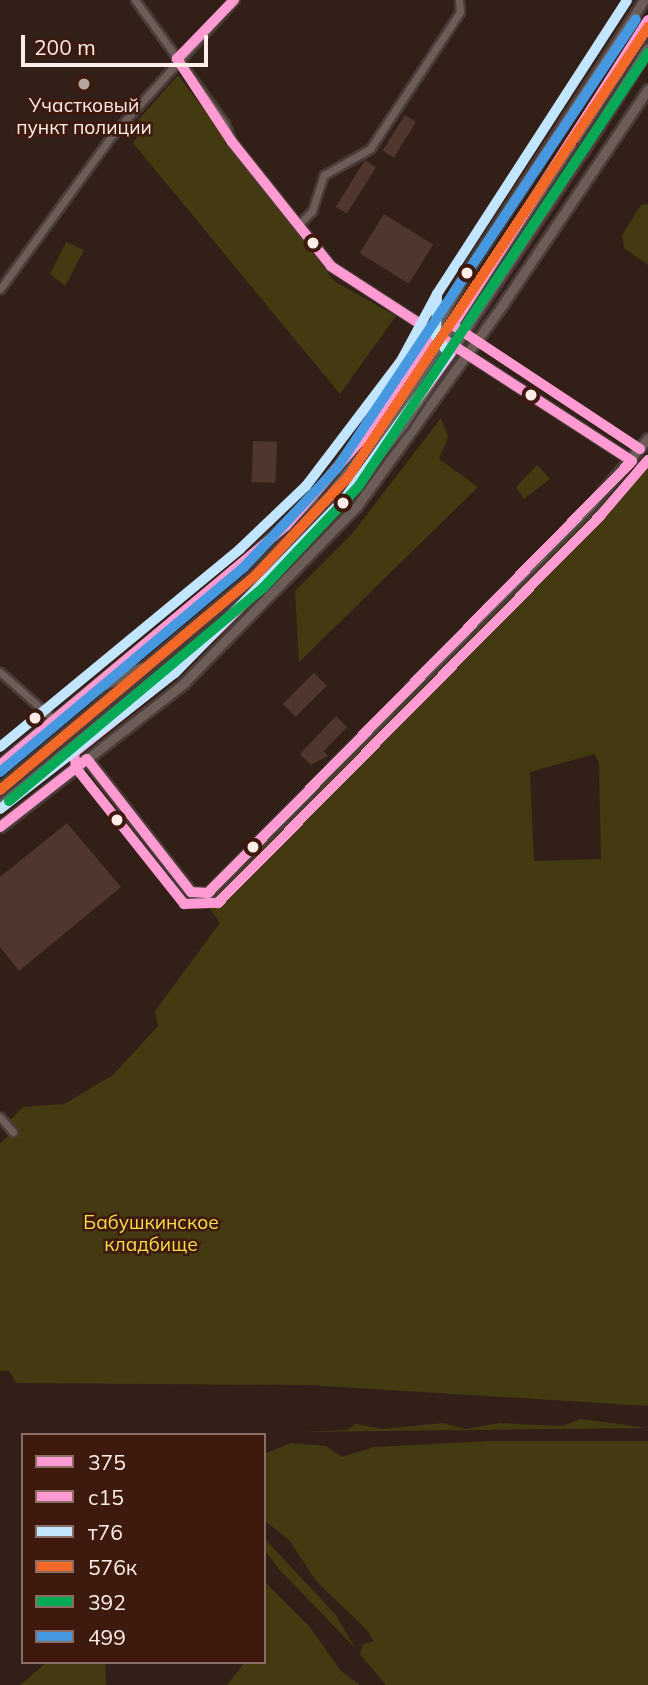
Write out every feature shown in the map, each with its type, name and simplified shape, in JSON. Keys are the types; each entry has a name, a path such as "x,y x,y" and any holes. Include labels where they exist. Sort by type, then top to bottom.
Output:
{"main road":[{"path":"0,790 254,577 325,502 392,418 648,27"},
{"path":"0,806 217,628 335,511 403,425 648,49"}],"street":[{"path":"135,0 225,124 232,142 336,270 434,329 632,461"},
{"path":"0,289 113,134 177,59 234,0"},
{"path":"298,225 312,212 324,175 370,149 460,12 459,0"},
{"path":"0,765 286,526 369,431 413,369 449,300 645,0"},
{"path":"0,827 184,683 290,578 357,506 443,389 464,351 648,89"},
{"path":"449,300 448,326 464,351"},
{"path":"413,369 438,365 443,389"},
{"path":"87,759 191,892 208,893 632,461 648,438"},
{"path":"85,694 170,649"},
{"path":"0,672 54,720"},
{"path":"0,1117 13,1132"}],"green space":[{"path":"178,75 334,281 396,316 340,394 133,143 142,130 138,120"},
{"path":"648,204 648,265 624,248 622,235 641,205"},
{"path":"66,242 84,250 65,286 50,274"},
{"path":"441,418 448,437 439,459 478,487 299,662 295,591 352,534"},
{"name":"Бабушкинское кладбище","path":"648,458 648,1406 309,1385 16,1383 9,1371 0,1371 0,1143 15,1130 9,1121 23,1107 64,1104 113,1075 158,1026 155,1011 220,923 207,904","holes":["594,754 599,763 601,859 534,861 530,772"]},
{"path":"537,465 550,479 524,499 516,487"},
{"path":"581,1419 648,1428 302,1432 347,1430 356,1424 384,1429 442,1423 465,1429 500,1423 563,1426"},
{"path":"489,1441 648,1441 648,1685 386,1685 360,1654 363,1644 374,1641 367,1630 316,1581 289,1540 266,1522 266,1453 291,1443 326,1446 342,1457 374,1447"},
{"path":"266,1540 335,1614 355,1648 278,1568 266,1552"},
{"path":"266,1583 309,1626 341,1671 360,1685 227,1685 243,1664 266,1664"},
{"path":"45,1664 105,1664 106,1685 20,1685"}],"building":[{"path":"405,115 416,122 394,158 383,151"},
{"path":"365,160 376,167 347,214 336,207"},
{"path":"384,214 433,245 409,284 360,253"},
{"path":"253,441 277,442 276,483 252,482"},
{"path":"314,673 327,686 296,717 283,704"},
{"path":"336,716 347,727 324,751 328,756 311,765 300,754"},
{"path":"67,823 121,887 19,971 0,947 0,877"}],"transit line":[{"name":"375","path":"177,59 234,0"},
{"name":"т76","path":"0,809 175,673 346,497 449,354 436,336 437,294 627,0"},
{"name":"499","path":"0,772 244,567 337,468 636,19"},
{"name":"с15","path":"640,449 453,325 648,20"},
{"name":"576к","path":"0,790 254,577 348,477 648,27"},
{"name":"392","path":"9,801 263,588 358,487 648,53"},
{"name":"375","path":"0,827 87,759 191,892 208,893 632,461 331,266 232,142 177,59"},
{"name":"т76","path":"0,747 240,549 306,486 401,361 436,296"},
{"name":"375","path":"0,765 286,526 369,431 434,329"},
{"name":"с15","path":"456,346 346,497 280,568 175,672 74,753 76,768 184,904 218,903 600,516 648,460"}],"place":[{"name":"Участковый пункт полиции","path":"84,84"}]}
